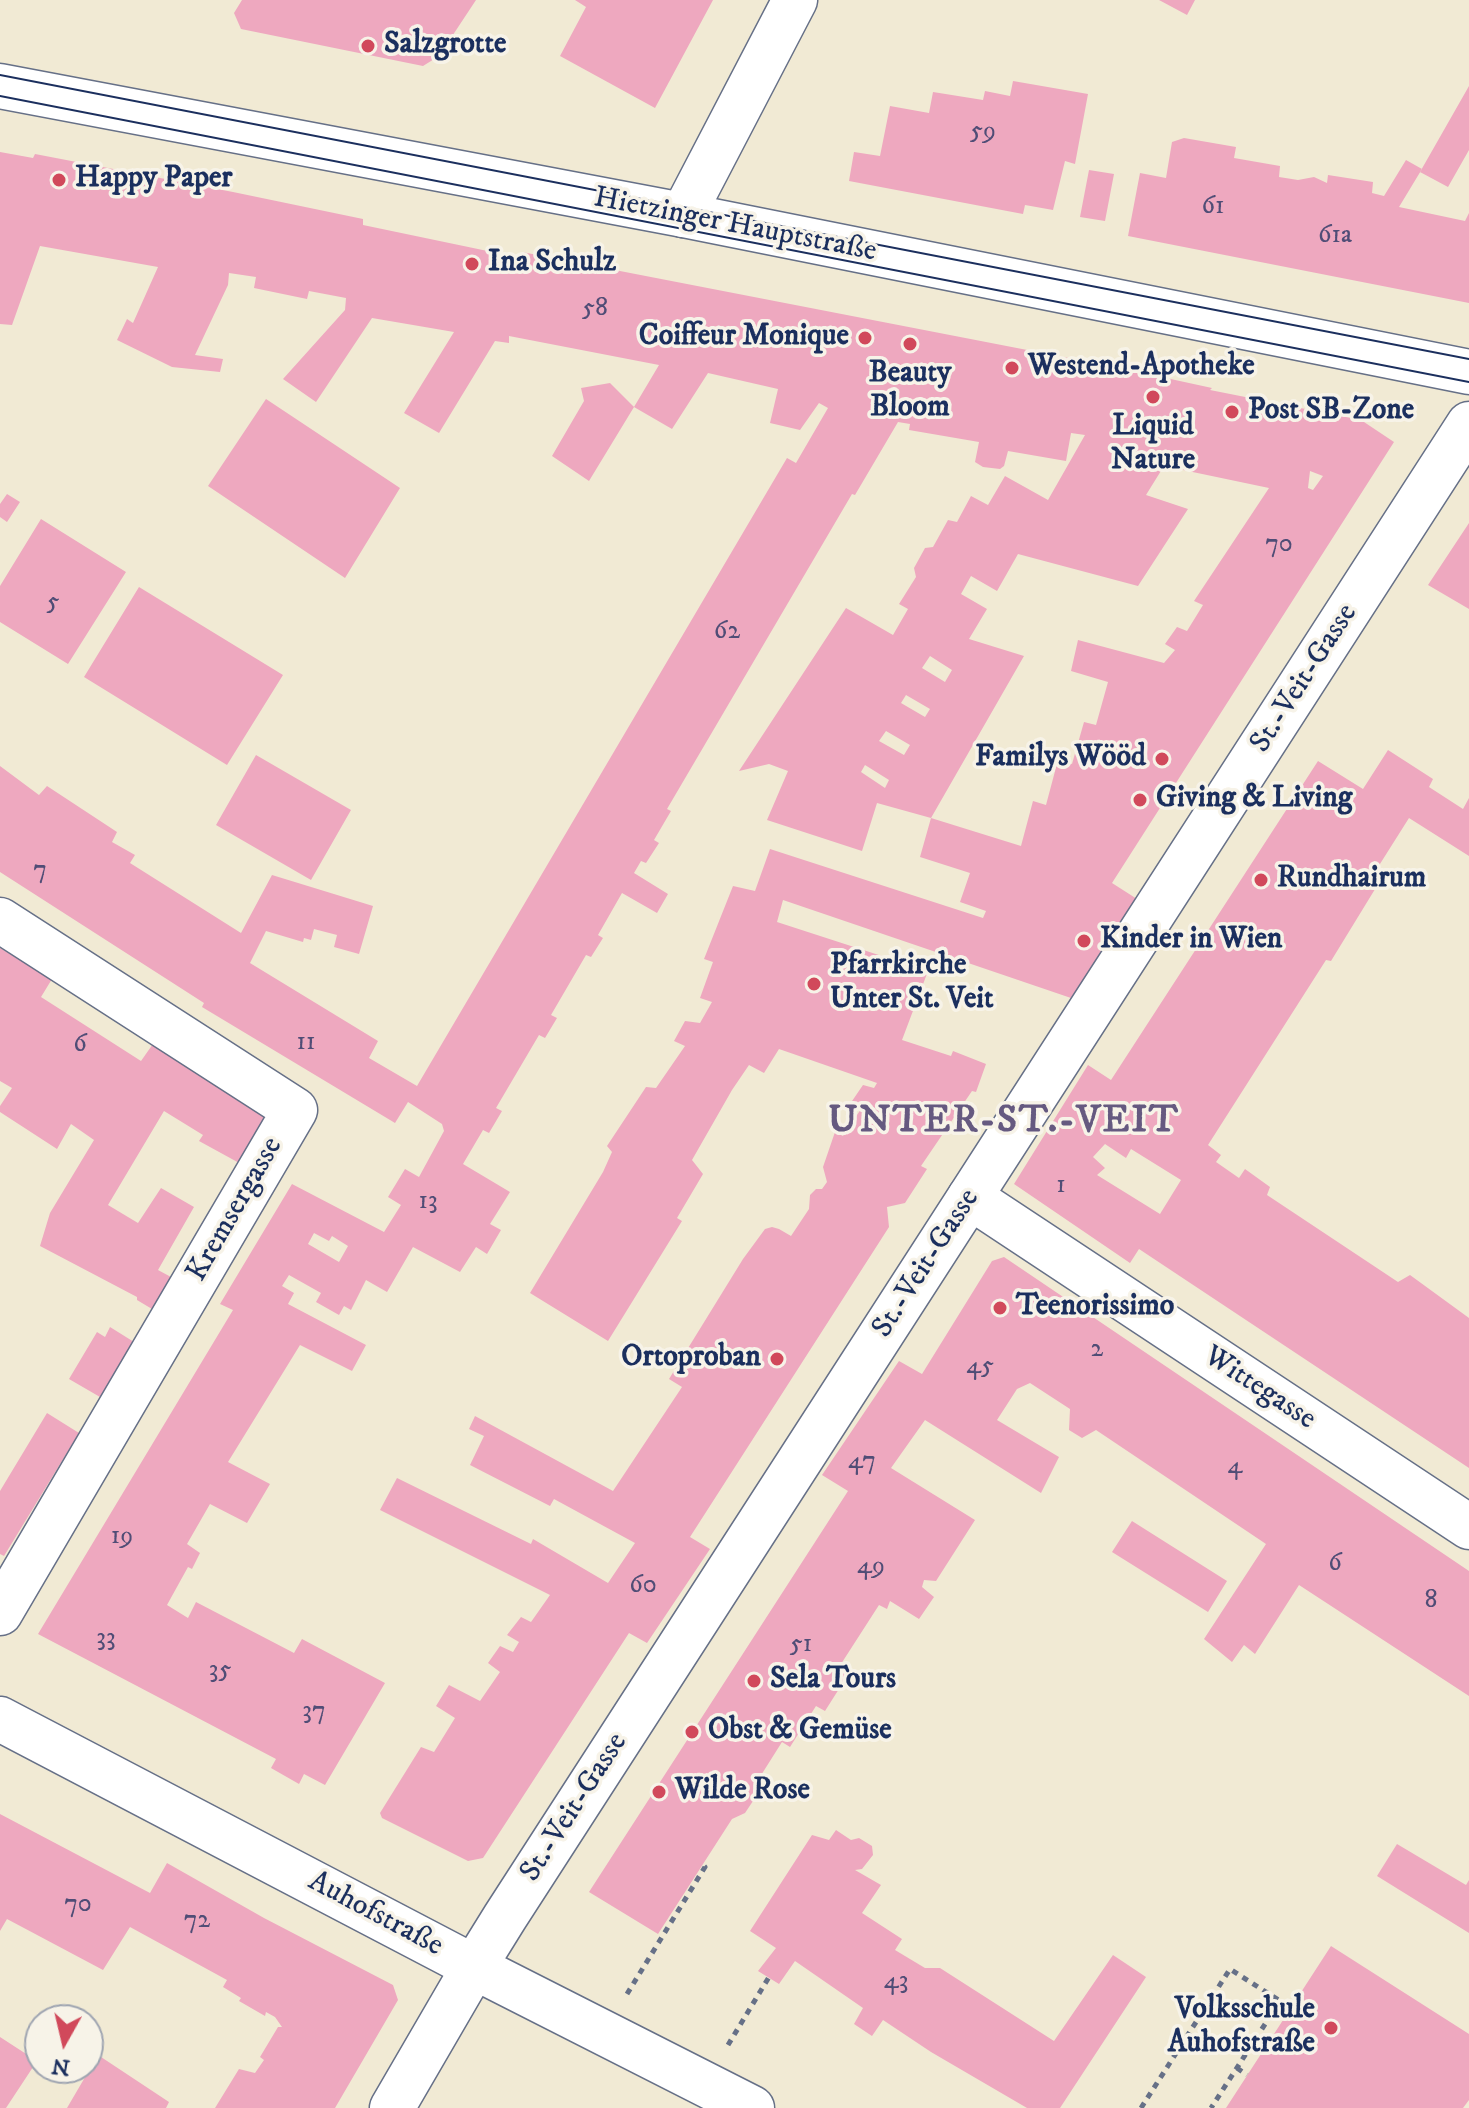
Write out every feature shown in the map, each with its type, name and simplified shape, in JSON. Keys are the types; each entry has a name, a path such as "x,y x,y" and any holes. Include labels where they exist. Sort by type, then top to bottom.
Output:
{"street":[{"path":"683,215 795,0"},
{"name":"Hietzinger Hauptstraße","path":"0,86 683,215 1469,372"},
{"name":"St.-Veit-Gasse","path":"392,2108 474,1967 1469,424"},
{"name":"Kremsergasse","path":"0,920 295,1110 0,1613"},
{"name":"Wittegasse","path":"970,1197 1469,1527"},
{"name":"Auhofstraße","path":"0,1719 474,1967 752,2108"}],"path":[{"path":"603,2032 705,1867 702,1864"},
{"path":"1141,2108 1230,1969 1280,2001 1211,2108"},
{"path":"704,2084 769,1977"},
{"path":"1237,2068 1247,2075"}],"building":[{"path":"242,0 476,0 439,56 423,66 241,29 234,13"},
{"path":"575,0 713,0 655,108 560,56 586,7"},
{"path":"1159,0 1195,0 1187,15"},
{"path":"1013,81 1088,94 1075,164 1065,161 1053,210 1025,205 1023,214 849,181 854,152 880,156 890,106 929,113 933,92 983,100 985,91 1010,96"},
{"path":"1469,86 1469,150 1448,187 1420,172"},
{"path":"1184,138 1236,147 1234,158 1280,166 1279,177 1298,180 1314,177 1327,183 1328,175 1373,182 1372,193 1384,196 1406,160 1422,169 1399,207 1465,221 1469,213 1469,303 1128,236 1140,173 1166,178 1172,142"},
{"path":"0,152 33,158 35,154 363,219 363,225 521,258 522,252 1120,368 1212,388 1210,390 1361,420 1394,442 1112,883 1137,899 1071,998 783,900 777,922 928,971 902,1040 951,1056 953,1051 986,1064 976,1092 972,1091 921,1166 927,1169 905,1203 887,1207 889,1227 690,1537 710,1549 647,1643 629,1633 483,1858 468,1861 382,1818 380,1813 421,1747 434,1752 455,1718 436,1706 449,1685 480,1701 500,1672 488,1663 500,1646 513,1652 519,1642 507,1635 521,1617 531,1622 550,1595 380,1510 397,1478 531,1544 533,1539 608,1583 635,1543 554,1499 550,1506 470,1465 484,1436 469,1429 475,1416 613,1491 682,1387 669,1379 743,1259 765,1229 772,1227 791,1236 809,1209 810,1195 816,1189 822,1189 827,1182 823,1167 835,1132 843,1136 861,1109 850,1104 863,1085 874,1088 877,1083 779,1049 764,1073 749,1065 732,1090 692,1160 703,1174 677,1218 682,1221 608,1341 530,1293 603,1172 612,1152 607,1146 646,1087 656,1088 685,1046 674,1041 685,1021 700,1023 712,1002 700,998 713,962 704,959 733,886 755,891 770,849 983,918 986,911 960,902 970,873 920,857 931,818 877,803 862,851 767,820 788,771 769,764 739,771 846,608 893,635 908,609 899,604 916,577 914,568 925,548 933,547 948,520 957,522 971,496 988,505 1005,476 1048,500 1085,435 1071,433 1066,461 1008,451 1004,466 1000,469 983,467 975,462 979,442 909,430 910,424 898,422 855,495 852,494 667,809 671,811 654,840 659,843 646,863 641,861 634,873 668,894 657,913 622,893 598,935 603,938 591,957 586,955 551,1015 557,1018 545,1038 539,1035 496,1108 502,1111 489,1133 483,1130 463,1164 510,1192 490,1224 501,1230 487,1254 476,1247 460,1272 413,1247 387,1292 366,1280 351,1310 344,1306 339,1315 316,1302 321,1293 289,1275 282,1286 294,1293 288,1304 366,1345 352,1371 300,1345 228,1462 270,1484 247,1523 210,1504 187,1544 200,1553 192,1569 188,1567 167,1605 188,1618 196,1602 294,1653 302,1639 385,1683 325,1785 304,1774 299,1784 271,1768 276,1759 38,1634 233,1310 220,1304 292,1184 384,1232 401,1205 388,1197 405,1169 419,1177 444,1131 442,1124 408,1102 395,1123 202,1007 204,1003 0,872 0,766 39,795 47,786 117,832 112,842 135,855 130,863 241,933 272,875 373,906 359,954 334,947 337,935 314,929 311,940 304,938 303,942 266,931 250,963 378,1041 369,1058 417,1086 787,458 796,463 828,408 819,403 800,430 770,423 778,389 708,373 672,429 634,407 659,365 509,336 509,343 495,341 439,433 404,413 454,332 372,318 316,402 283,379 345,310 346,298 309,291 307,299 254,288 256,277 229,273 228,285 195,355 223,359 220,372 172,367 117,340 127,319 133,323 158,267 40,246 12,325 0,324","holes":["1164,466 1269,488 1194,601 1203,605 1187,631 1177,627 1165,644 1175,650 1164,663 1078,640 1071,671 1108,682 1096,725 1084,722 1072,764 1058,760 1046,805 1033,801 1021,846 931,818 1024,656 969,639 987,609 961,594 971,576 997,591 1018,554 1138,586 1188,509 1146,495","1310,471 1323,476 1313,490 1308,488","930,656 952,670 945,682 922,668","906,695 930,709 925,717 901,703","886,731 910,745 904,755 879,741","865,765 889,780 885,788 861,772","314,1233 329,1241 332,1236 348,1246 339,1262 308,1244"]},
{"path":"1089,170 1114,174 1105,221 1080,217"},
{"path":"610,383 634,407 589,481 552,456 584,401 581,388"},
{"path":"266,399 400,488 345,578 208,486"},
{"path":"7,494 20,502 7,522 0,517 0,504"},
{"path":"41,519 126,572 68,664 0,622 0,586"},
{"path":"1469,523 1469,609 1428,585"},
{"path":"139,587 283,675 227,765 84,677"},
{"path":"1388,750 1433,779 1429,787 1463,809 1469,798 1469,856 1409,818 1373,875 1380,881 1331,961 1326,960 1208,1145 1221,1155 1216,1162 1239,1178 1245,1169 1270,1187 1267,1195 1398,1282 1410,1275 1469,1318 1469,1468 1139,1249 1130,1263 1014,1184 1088,1065 1111,1080 1318,761 1363,789","holes":["1105,1144 1126,1158 1131,1149 1181,1180 1160,1214 1097,1175 1105,1168 1093,1157"]},
{"path":"256,755 351,810 311,880 216,825"},
{"path":"0,948 52,979 41,997 141,1061 155,1041 272,1113 241,1164 199,1141 203,1135 164,1111 108,1205 138,1223 161,1188 194,1207 158,1270 171,1277 152,1309 137,1297 40,1246 50,1213 94,1140 71,1124 57,1149 0,1112 0,1106 12,1088 0,1081"},
{"path":"1004,1257 1469,1571 1469,1696 1299,1585 1255,1654 1244,1645 1232,1662 1204,1639 1266,1544 1096,1430 1082,1438 1069,1430 1070,1409 1030,1383 1017,1389 997,1420 1059,1457 1041,1493 925,1420 891,1468 975,1520 936,1581 924,1580 922,1587 934,1597 919,1619 890,1601 887,1609 879,1605 841,1664 851,1670 825,1711 816,1706 790,1747 782,1742 758,1780 757,1795 745,1813 732,1819 658,1934 589,1892 848,1491 822,1475 899,1361 922,1374 992,1261"},
{"path":"110,1327 134,1342 100,1397 69,1379 97,1332 105,1337"},
{"path":"47,1413 79,1433 4,1556 0,1554 0,1491"},
{"path":"1132,1521 1227,1581 1208,1612 1112,1552"},
{"path":"0,1814 150,1893 167,1863 393,1985 398,2000 335,2108 215,2108 239,2069 255,2073 264,2060 260,2057 278,2027 282,2027 275,2017 266,2012 265,2016 239,2001 241,1998 223,1987 227,1980 130,1927 103,1970 7,1919 0,1931"},
{"path":"836,1830 851,1840 859,1838 872,1846 873,1855 862,1869 855,1870 881,1885 862,1913 902,1939 895,1950 925,1968 940,1968 1054,2041 1113,1955 1146,1977 1060,2108 1027,2108 883,2020 872,2036 854,2024 863,2008 795,1961 779,1984 758,1971 776,1948 750,1931 812,1835 829,1840"},
{"path":"1397,1844 1466,1885 1469,1880 1469,1933 1377,1876"},
{"name":"Volksschule Auhofstraße","path":"1331,1946 1469,2034 1469,2100 1463,2108 1226,2108"},
{"path":"0,2037 24,2053 24,2081 6,2108 0,2108"},
{"path":"104,2059 169,2102 166,2108 67,2108 81,2084 104,2084"}],"tram line":[{"path":"0,75 1469,359"},
{"path":"0,96 1469,382"}],"place":[{"name":"Salzgrotte","path":"368,46"},
{"name":"Happy Paper","path":"59,180"},
{"name":"Ina Schulz","path":"472,264"},
{"name":"Coiffeur Monique","path":"865,338"},
{"name":"Beauty Bloom","path":"910,344"},
{"name":"Westend-Apotheke","path":"1012,368"},
{"name":"Liquid Nature","path":"1153,397"},
{"name":"Post SB-Zone","path":"1232,412"},
{"name":"Familys Wööd","path":"1162,759"},
{"name":"Giving & Living","path":"1140,800"},
{"name":"Rundhairum","path":"1261,880"},
{"name":"Kinder in Wien","path":"1084,941"},
{"name":"Pfarrkirche Unter St. Veit","path":"814,984"},
{"name":"Teenorissimo","path":"1000,1308"},
{"name":"Ortoproban","path":"777,1359"},
{"name":"Sela Tours","path":"754,1681"},
{"name":"Obst & Gemüse","path":"692,1732"},
{"name":"Wilde Rose","path":"659,1792"},
{"name":"Volksschule Auhofstraße","path":"1331,2028"}],"district":[{"name":"UNTER-ST.-VEIT","path":"1004,1123"}]}
